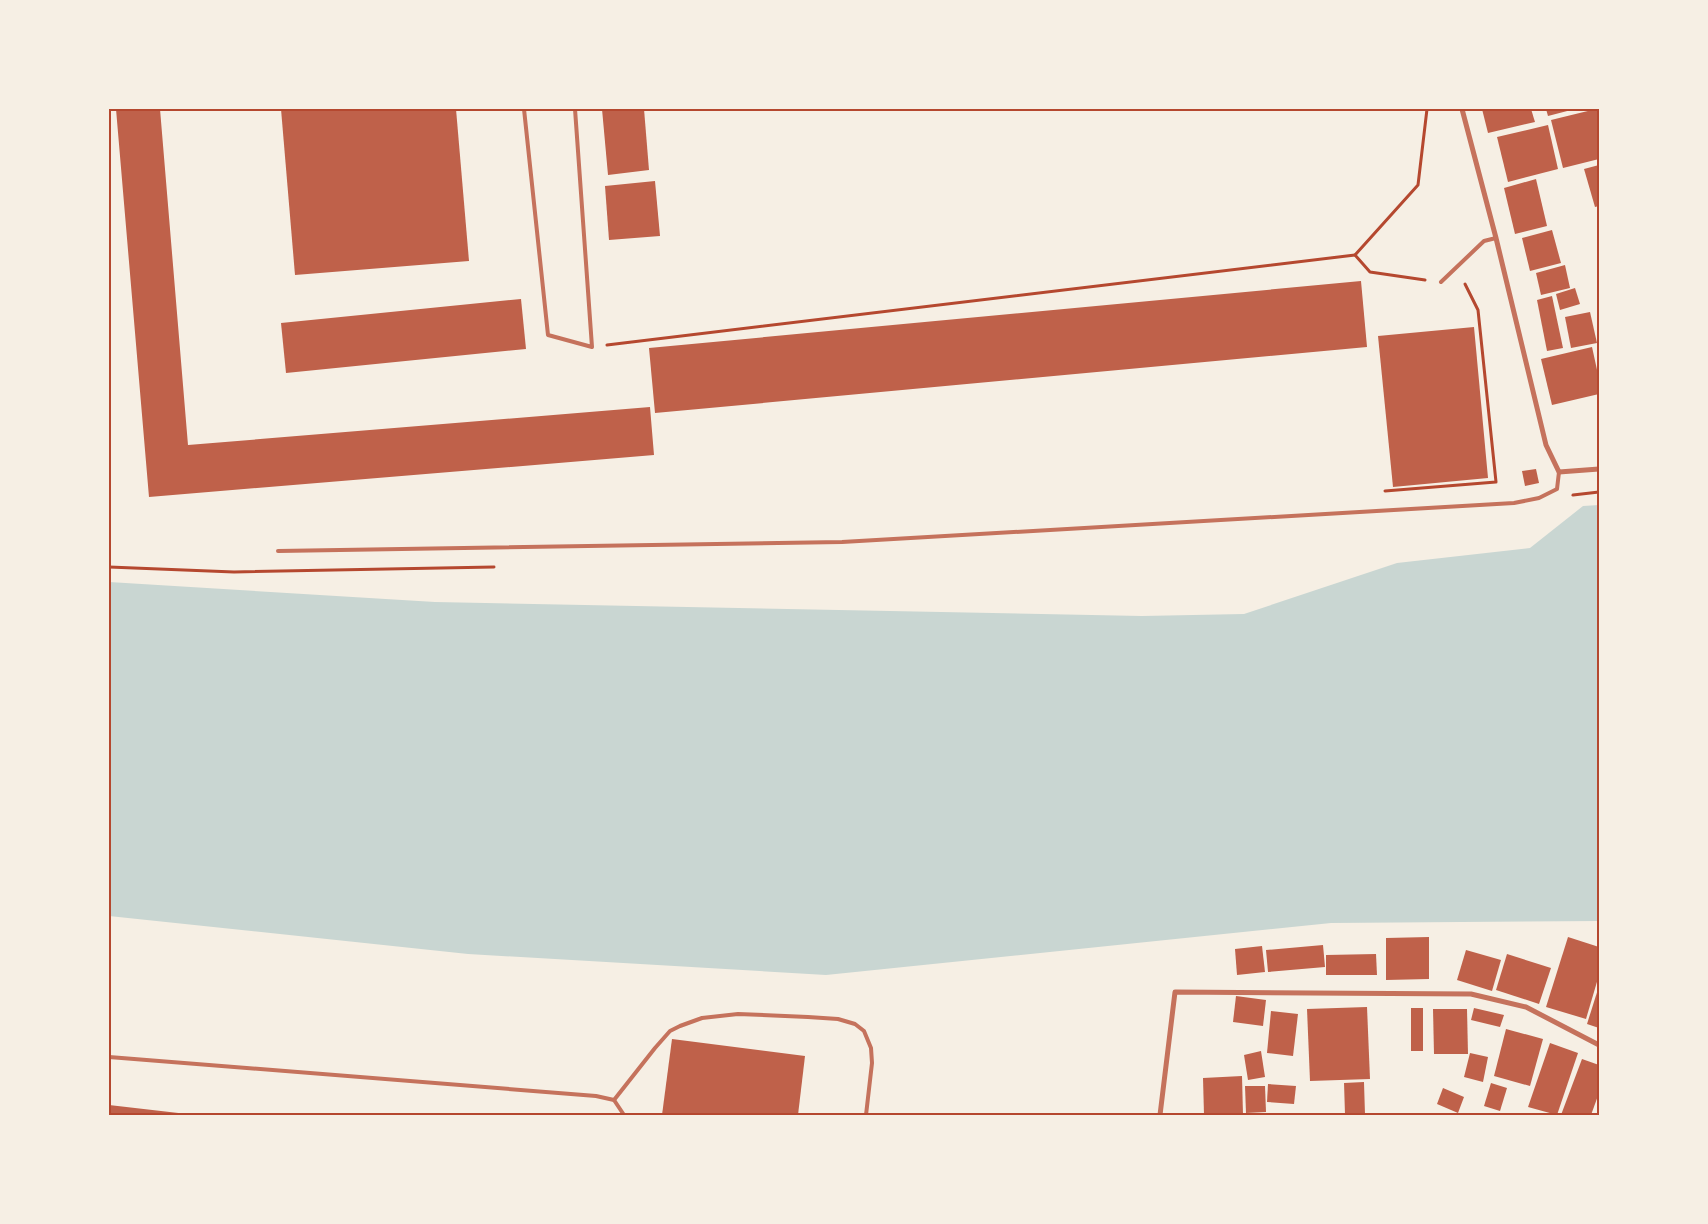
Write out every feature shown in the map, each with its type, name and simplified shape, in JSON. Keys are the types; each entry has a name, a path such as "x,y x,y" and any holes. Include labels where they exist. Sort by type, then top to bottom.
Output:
{"street":[{"path":"1462,109 1496,238 1546,445 1559,472 1599,469"},
{"path":"1160,1115 1175,992 1471,994 1526,1007 1599,1045"}],"lane":[{"path":"524,109 548,335 592,347 575,109"},
{"path":"1441,282 1484,241 1496,238"},
{"path":"278,551 842,542 1504,504 1539,498 1557,489 1559,472"},
{"path":"614,1100 670,1031 680,1026 702,1018 738,1014 808,1017 855,1024 864,1031 871,1048 872,1063 866,1115"},
{"path":"109,1057 596,1096 614,1100 624,1115"}],"path":[{"path":"592,347 1355,254 1418,185 1427,109"},
{"path":"1355,254 1370,272 1441,282"},
{"path":"1377,492 1496,482 1478,310 1456,268"},
{"path":"1567,496 1599,492"}],"shaded area":[{"path":"1599,505 1599,921 1331,923 826,975 468,954 109,916 109,582 435,602 1142,616 1244,614 1397,563 1530,548 1583,506"}],"building":[{"path":"116,109 160,109 188,445 650,407 654,455 149,497"},
{"path":"281,109 456,109 469,261 295,275"},
{"path":"602,109 644,109 649,170 608,175"},
{"path":"1482,109 1531,109 1535,122 1488,133"},
{"path":"1546,109 1575,109 1548,116"},
{"path":"1599,109 1599,159 1563,168 1551,120"},
{"path":"1548,125 1558,169 1508,182 1497,137"},
{"path":"1599,165 1599,206 1595,207 1584,169"},
{"path":"1536,179 1547,226 1515,234 1504,188"},
{"path":"655,181 660,236 609,240 605,186"},
{"path":"1552,230 1561,263 1530,271 1522,238"},
{"path":"1565,265 1570,288 1541,295 1536,273"},
{"path":"1361,281 1367,347 655,413 649,348"},
{"path":"1575,288 1580,304 1560,310 1556,294"},
{"path":"1552,296 1563,348 1547,351 1537,300"},
{"path":"521,299 526,349 286,373 281,323"},
{"path":"1590,312 1597,343 1571,348 1565,317"},
{"path":"1474,327 1488,478 1393,487 1378,336"},
{"path":"1592,347 1599,379 1599,394 1552,405 1541,359"},
{"path":"1536,469 1539,483 1525,486 1522,471"},
{"path":"1429,937 1429,979 1386,980 1386,938"},
{"path":"1568,937 1599,947 1599,975 1586,1019 1546,1007"},
{"path":"1323,945 1325,967 1268,972 1266,950"},
{"path":"1262,946 1265,972 1237,975 1235,949"},
{"path":"1466,950 1501,960 1492,991 1457,980"},
{"path":"1376,954 1377,975 1326,975 1326,955"},
{"path":"1507,954 1551,968 1539,1004 1496,990"},
{"path":"1599,986 1599,1028 1587,1024"},
{"path":"1236,996 1266,1000 1263,1026 1233,1022"},
{"path":"1367,1007 1370,1079 1310,1081 1307,1009"},
{"path":"1411,1008 1423,1008 1423,1051 1411,1051"},
{"path":"1474,1008 1504,1015 1500,1027 1471,1020"},
{"path":"1433,1009 1467,1009 1468,1054 1434,1054"},
{"path":"1271,1011 1298,1014 1293,1056 1267,1053"},
{"path":"1506,1029 1543,1039 1530,1086 1494,1076"},
{"path":"672,1039 805,1056 798,1115 662,1115"},
{"path":"1550,1043 1578,1053 1557,1115 1528,1107"},
{"path":"1261,1051 1265,1077 1248,1080 1244,1055"},
{"path":"1470,1053 1488,1057 1483,1082 1464,1077"},
{"path":"1582,1059 1599,1065 1599,1093 1591,1115 1561,1115"},
{"path":"1242,1076 1243,1115 1204,1115 1203,1078"},
{"path":"1364,1082 1365,1115 1345,1115 1344,1083"},
{"path":"1491,1083 1507,1088 1500,1111 1484,1106"},
{"path":"1268,1084 1296,1086 1294,1104 1267,1102"},
{"path":"1245,1086 1265,1086 1266,1112 1246,1113"},
{"path":"1443,1088 1464,1097 1458,1113 1437,1104"},
{"path":"109,1105 187,1114 187,1115 109,1115"}]}
